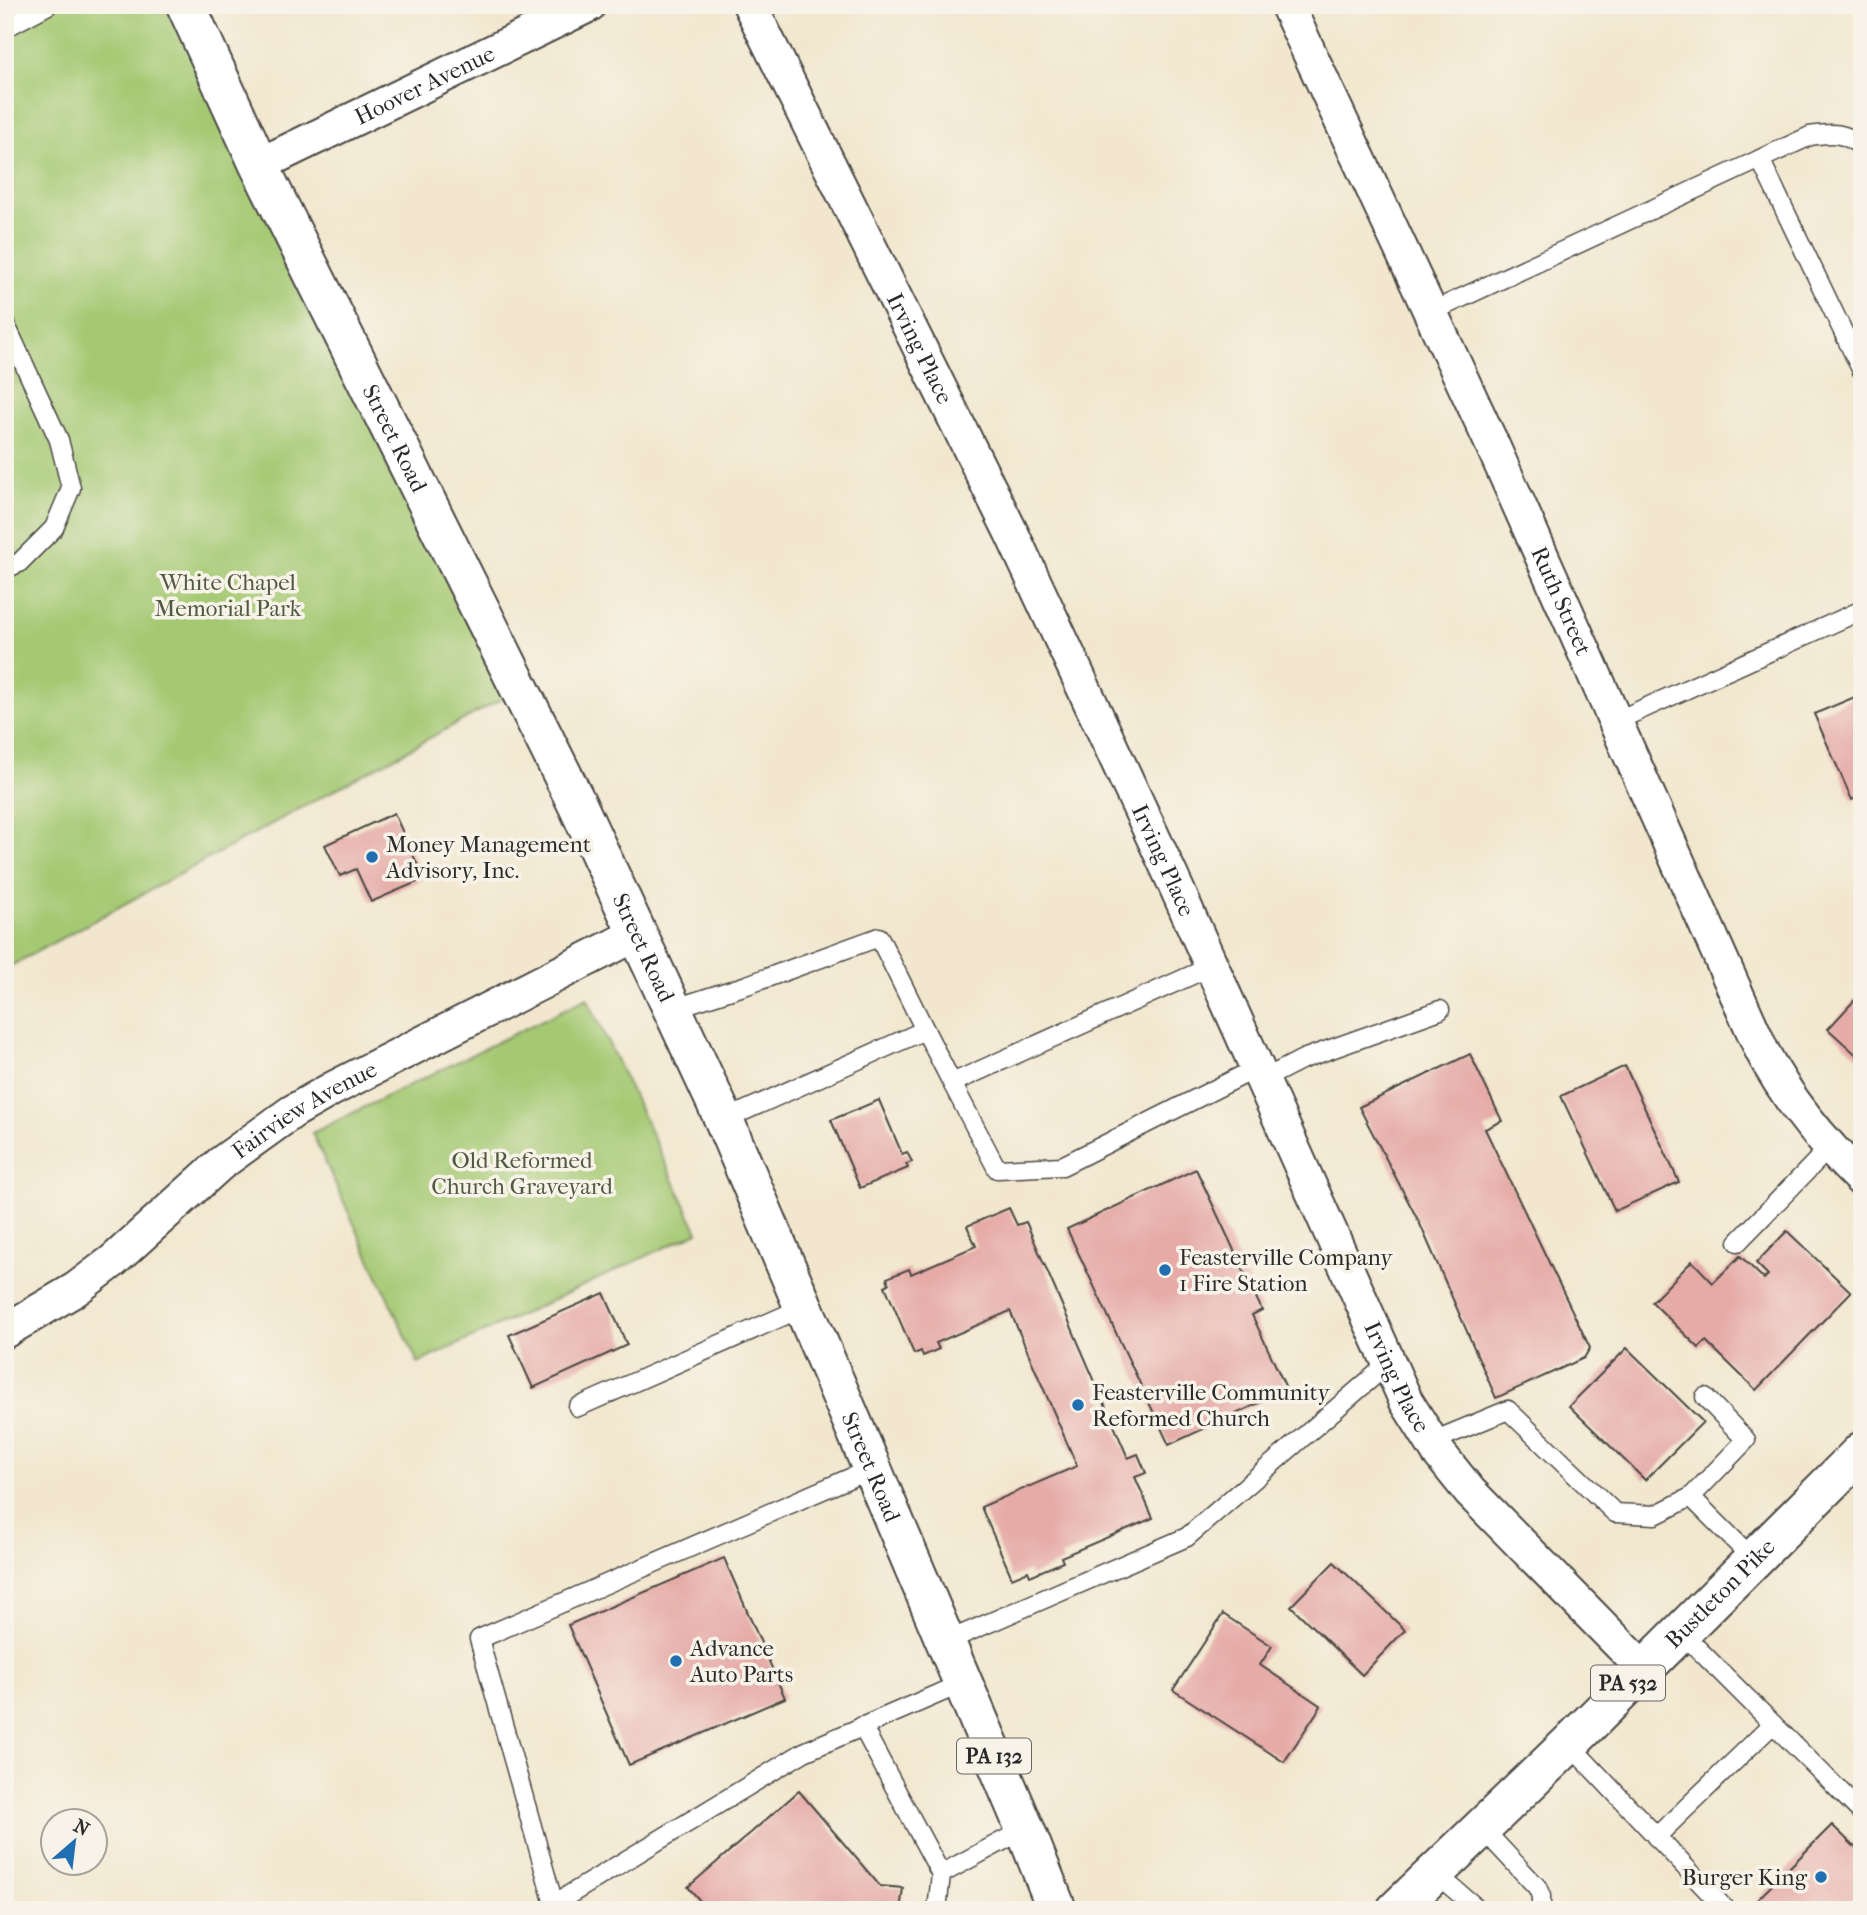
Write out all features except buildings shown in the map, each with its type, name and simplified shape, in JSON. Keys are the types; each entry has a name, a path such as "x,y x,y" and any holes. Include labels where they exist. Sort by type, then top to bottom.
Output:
{"main road":[{"name":"Street Road","path":"186,5 259,165 565,781 724,1120 1026,1829 1051,1906"},
{"name":"Bustleton Pike","path":"1396,1910 1569,1744 1679,1631 1862,1451"}],"street":[{"name":"Hoover Avenue","path":"259,165 589,5"},
{"name":"Irving Place","path":"750,5 1006,522 1212,966 1406,1401 1431,1442 1470,1492 1643,1668"},
{"name":"Ruth Street","path":"1287,5 1616,721 1762,1051 1777,1079 1813,1129 1862,1180"},
{"name":"Fairview Avenue","path":"5,1331 76,1289 113,1261 220,1164 292,1112 331,1089 637,934"}],"lane":[{"path":"5,28 48,5"},
{"path":"1430,312 1810,136 1831,133 1852,138 1862,148"},
{"path":"1760,159 1862,371"},
{"path":"5,323 59,440 71,488 54,528 19,563 5,569"},
{"path":"1616,721 1862,610"},
{"path":"672,1009 747,985 879,936 997,1169 1062,1166 1260,1074 1440,1010"},
{"path":"952,1083 1212,966"},
{"path":"724,1120 925,1030"},
{"path":"1738,1242 1830,1147"},
{"path":"578,1407 804,1307"},
{"path":"945,1642 1187,1537 1389,1363"},
{"path":"1431,1442 1508,1410 1615,1513 1655,1515 1691,1497 1746,1440 1705,1398"},
{"path":"873,1468 479,1639 556,1907 804,1752 963,1683"},
{"path":"1691,1497 1753,1559"},
{"path":"1679,1631 1862,1813"},
{"path":"1656,1837 1773,1724"},
{"path":"862,1726 941,1874 937,1910"},
{"path":"1569,1744 1726,1910"},
{"path":"1482,1828 1537,1887 1541,1896 1541,1910"},
{"path":"941,1874 1026,1829"},
{"path":"1435,1873 1479,1910"}],"green space":[{"name":"White Chapel Memorial Park","path":"5,5 188,5 520,689 5,969"},
{"name":"Old Reformed Church Graveyard","path":"587,998 698,1232 418,1363 312,1133"}],"place":[{"name":"Money Management Advisory, Inc.","path":"372,857"},
{"name":"Feasterville Company 1 Fire Station","path":"1165,1270"},
{"name":"Feasterville Community Reformed Church","path":"1078,1405"},
{"name":"Advance Auto Parts","path":"676,1661"},
{"name":"Burger King","path":"1821,1877"}]}
